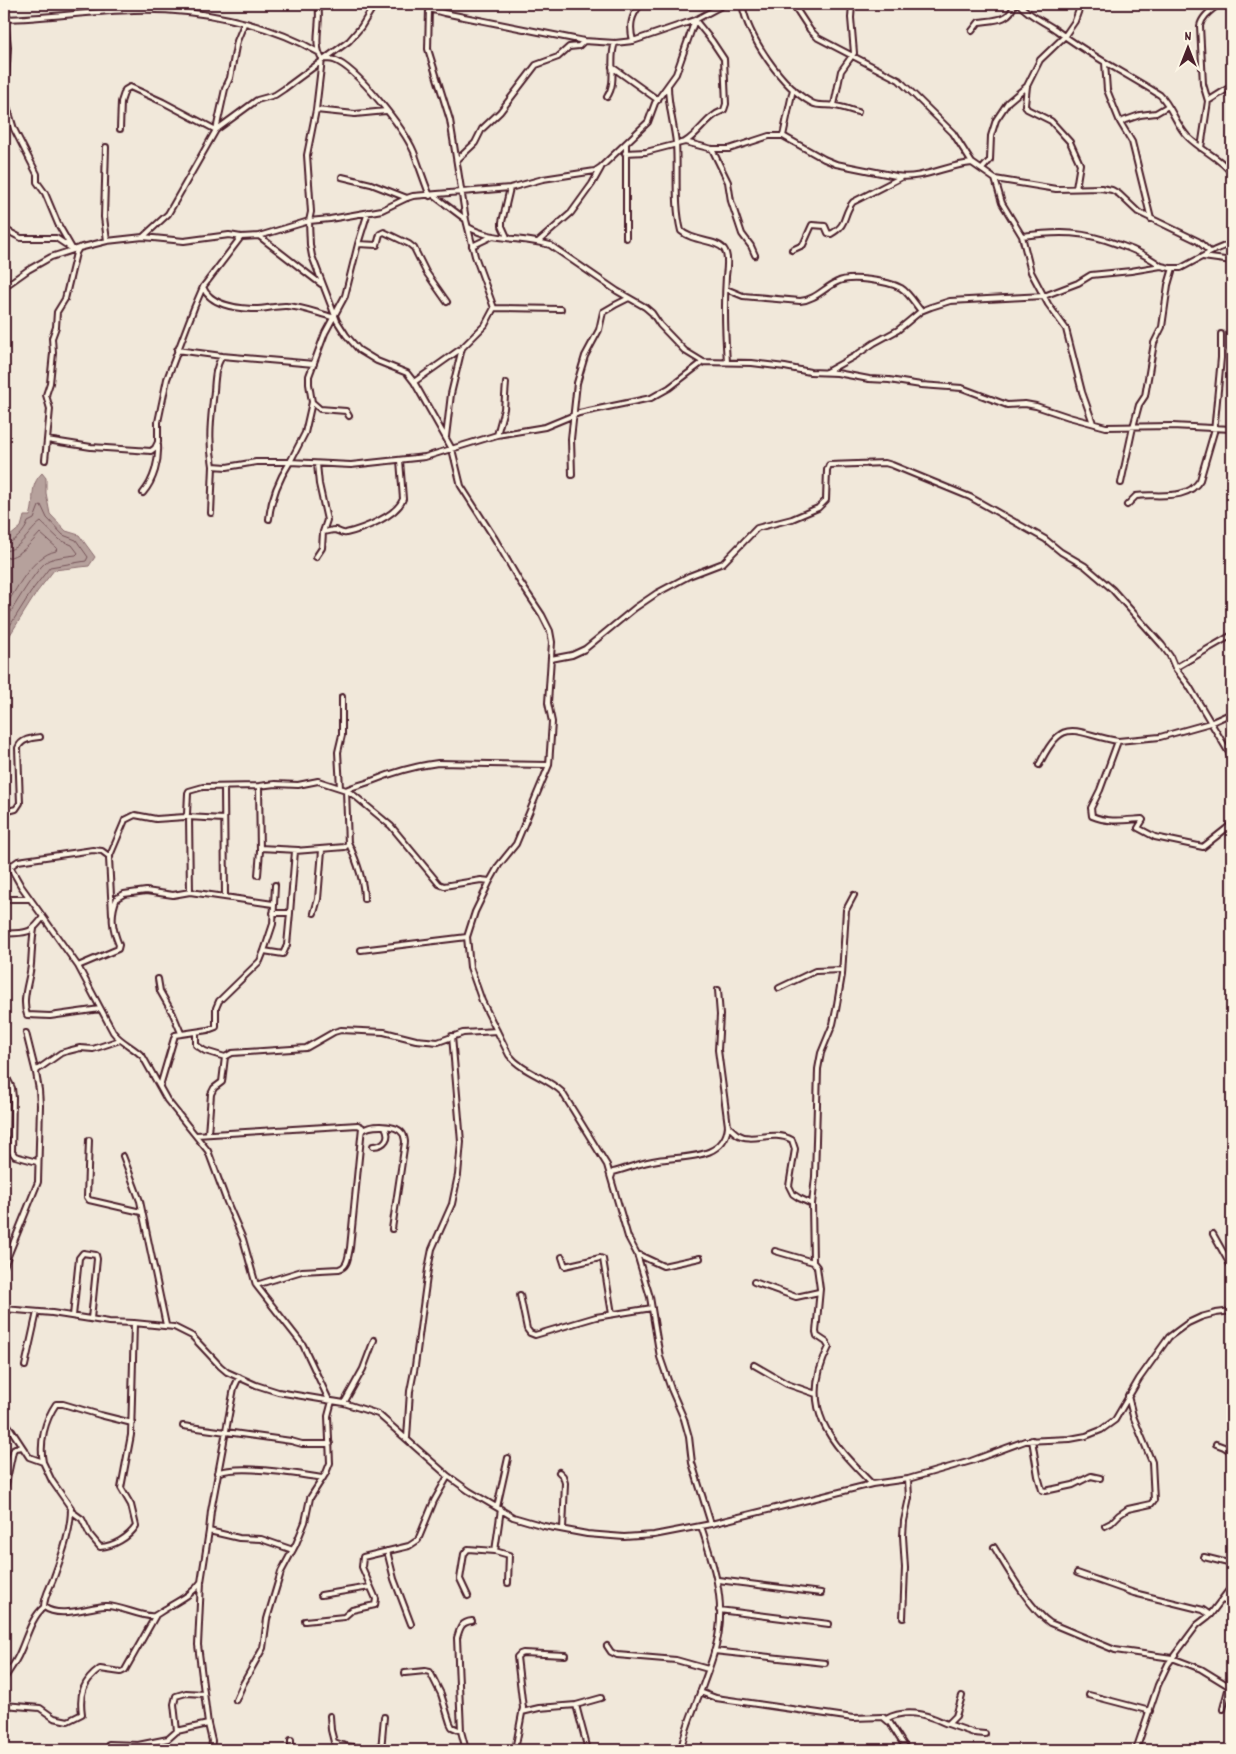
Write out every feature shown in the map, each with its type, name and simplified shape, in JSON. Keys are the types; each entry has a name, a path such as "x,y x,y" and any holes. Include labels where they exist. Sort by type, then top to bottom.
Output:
{"street":[{"path":"6,4 5,19 8,47 4,101 14,129 37,174 37,182 45,193 58,224 73,250"},
{"path":"107,4 107,11"},
{"path":"318,4 320,17 317,42 318,52 322,59 316,110 307,155 311,212 309,221 310,245 315,266 333,315 340,328 359,350 377,361 406,373 414,382 452,449 459,481 466,497 495,539 545,620 550,635 551,660 548,702 552,722 549,765 516,844 499,865 475,912 467,937 470,967 482,1001 509,1054 515,1062 554,1085 562,1092 602,1156 611,1178 628,1237 637,1254 652,1308 660,1357 684,1419 689,1437 692,1462 711,1524"},
{"path":"216,130 257,100 275,95 284,89 322,59 349,41 375,4"},
{"path":"414,382 462,348 485,325 494,308 472,246 461,193 447,105 428,49 429,9 427,4"},
{"path":"633,40 630,21 641,4"},
{"path":"429,9 502,26 584,41 615,43 633,40 695,20 725,4"},
{"path":"742,4 748,26 756,44 793,89 816,105 834,105 858,112"},
{"path":"793,4 810,30 818,38 899,80 952,133 972,163 995,178 1056,189 1112,190 1138,212 1198,241 1210,252"},
{"path":"834,105 842,71 852,56 854,49 851,18 852,4"},
{"path":"972,31 979,22 1007,17 1011,14 1014,4"},
{"path":"1019,4 1025,11 1056,30 1064,38 1160,95 1182,130 1201,148 1226,166 1232,174"},
{"path":"1076,188 1080,164 1070,142 1051,122 1027,109 1025,105 1027,86 1040,60 1064,38 1075,21 1081,4"},
{"path":"1201,148 1208,101 1203,84 1200,26 1201,21 1206,15 1219,4"},
{"path":"5,19 107,11 157,10 184,12 244,24 281,34 318,52"},
{"path":"539,242 571,212 602,167 648,122 658,100 676,74 695,20"},
{"path":"626,153 646,152 685,142 698,133 710,118 724,110 726,104 724,59 712,40 695,20"},
{"path":"142,237 168,214 216,130 236,47 244,24"},
{"path":"456,160 475,142 482,129 500,112 536,66 558,57 569,47 579,46 584,41"},
{"path":"608,97 612,87 612,50 615,43"},
{"path":"322,59 333,59 348,69 368,88 413,151 431,195 466,220"},
{"path":"1105,63 1107,90 1120,122 1132,142 1151,218"},
{"path":"612,67 658,100"},
{"path":"668,86 668,102 676,144 677,190 681,232 688,237 716,244 724,250 727,259 725,313 727,362"},
{"path":"982,168 990,160 991,136 996,120 1008,102 1027,86"},
{"path":"1208,101 1232,86"},
{"path":"120,129 121,102 125,90 130,87 216,130"},
{"path":"783,136 793,89"},
{"path":"1120,122 1140,115 1156,113 1168,106"},
{"path":"316,110 355,114 386,111"},
{"path":"685,142 712,149 737,148 769,136 783,136 824,160 902,177"},
{"path":"626,144 626,238"},
{"path":"106,147 104,217 107,241"},
{"path":"712,149 728,182 731,201 742,234 755,255"},
{"path":"792,250 803,245 812,225 825,226 828,233 831,234 842,227 848,208 853,202 884,185 902,177 938,172 961,164 972,163"},
{"path":"4,287 51,257 107,241 142,237 184,241 229,235 241,237 259,236 309,221 382,210 407,198 510,188 543,179 585,174 602,167"},
{"path":"342,177 371,184 407,198"},
{"path":"995,178 1002,203 1022,236 1031,272 1048,304 1066,329 1082,392 1093,423"},
{"path":"507,237 502,222 510,188"},
{"path":"269,519 271,505 282,474 305,433 312,402 309,384 314,364 333,315 345,296 368,212"},
{"path":"468,227 493,236 550,244 652,313 674,341 685,351 703,362 752,363 810,372 826,372 869,379 962,388 1007,405 1025,404 1036,406 1106,427 1172,426 1232,429"},
{"path":"4,229 21,238 56,238 73,250"},
{"path":"358,244 377,245 380,234 384,232 410,244 426,272 447,302"},
{"path":"1022,236 1056,232 1089,235 1134,250 1151,258 1161,266"},
{"path":"259,236 323,285"},
{"path":"472,246 493,236"},
{"path":"143,493 154,473 158,460 158,422 167,379 177,350 203,287 241,237"},
{"path":"826,372 855,356 874,342 898,330 920,311 950,302 1044,296 1078,283 1091,274 1131,271 1161,266 1181,268 1210,252 1232,244"},
{"path":"45,460 50,409 46,395 50,383 53,353 52,338 56,327 57,312 65,299 76,253 79,248"},
{"path":"1203,257 1232,261"},
{"path":"1122,483 1133,427 1139,405 1145,396 1154,343 1162,327 1168,285 1173,268"},
{"path":"726,289 743,296 800,302 819,294 836,282 859,278 900,288 920,311"},
{"path":"203,287 205,293 218,304 253,309 286,305 333,315"},
{"path":"620,302 623,295"},
{"path":"572,475 571,439 577,383 585,356 599,330 603,312 629,298"},
{"path":"494,308 561,309"},
{"path":"1127,505 1136,496 1176,495 1197,486 1214,428 1221,358 1221,334"},
{"path":"446,437 451,394 462,348"},
{"path":"177,350 314,364"},
{"path":"211,514 213,466 210,449 211,414 215,375 217,365 222,356"},
{"path":"213,466 227,467 256,462 351,465 425,457 497,436 545,427 574,414 651,398 669,388 703,362"},
{"path":"497,436 504,408 506,384"},
{"path":"312,402 320,409 346,411 349,416"},
{"path":"47,440 91,447 151,451 158,442"},
{"path":"323,532 335,530 345,533 376,522 399,507 403,499 400,460"},
{"path":"551,660 572,655 585,649 635,608 657,593 689,576 723,563 757,528 784,522 818,508 826,500 827,470 829,465 885,463 970,497 1045,539 1061,552 1085,566 1112,589 1153,634 1170,656 1174,668 1188,686 1232,758"},
{"path":"316,557 322,548 323,532 327,520 319,484 317,464"},
{"path":"1174,668 1232,635"},
{"path":"340,788 338,752 342,735 342,698"},
{"path":"1038,765 1050,742 1071,730 1080,730 1118,741 1160,737 1210,723 1232,713"},
{"path":"4,812 16,809 20,803 19,744 27,739 40,737"},
{"path":"1118,741 1100,790 1090,808 1092,816 1119,821 1142,819 1138,828 1155,837 1203,847 1232,824"},
{"path":"346,790 355,785 421,765 438,763 549,765"},
{"path":"190,892 187,817 187,797 189,791 203,787 275,784 298,786 318,781 346,790 356,796 391,826 439,884 444,886 481,880 490,881"},
{"path":"258,875 260,848 259,786"},
{"path":"224,787 225,897"},
{"path":"346,790 348,842 363,885 364,899"},
{"path":"78,966 118,949 119,945 114,932 112,914 110,857 127,818 135,815 156,819 187,817 224,819"},
{"path":"260,848 322,850 345,847 348,842"},
{"path":"4,868 18,861 93,850 102,851 110,857"},
{"path":"264,951 283,954 287,945 294,855 298,850"},
{"path":"314,913 318,899 322,850"},
{"path":"4,856 30,899 78,966 113,1032 120,1040 134,1048 143,1057 167,1100 208,1151 242,1239 256,1284 303,1345 331,1400 328,1416 330,1464 310,1498 305,1522 281,1572 267,1619 263,1648 236,1700"},
{"path":"160,1086 175,1035 216,1027 216,1008 219,1001 260,960 273,924 272,913 275,885"},
{"path":"112,914 117,898 124,894 146,891 169,894 190,892 273,904"},
{"path":"813,1262 812,1204 815,1177 818,1069 821,1053 833,1024 836,1010 842,970 846,910 854,895"},
{"path":"4,899 30,899"},
{"path":"272,913 290,913"},
{"path":"4,934 30,931 43,917"},
{"path":"34,928 31,963 25,992 27,1015 50,1016 100,1009"},
{"path":"361,950 467,937"},
{"path":"779,988 815,971 842,970"},
{"path":"158,979 160,992 173,1014 181,1033"},
{"path":"611,1178 613,1172 649,1162 702,1155 716,1149 727,1136 728,1126 718,1050 720,1015 718,990"},
{"path":"196,1032 196,1045 200,1049 225,1057 232,1053 243,1051 306,1048 341,1030 384,1032 416,1040 438,1042 468,1032 497,1031"},
{"path":"4,1266 22,1218 37,1188 40,1097 26,1034"},
{"path":"407,1438 410,1391 428,1269 432,1249 452,1204 458,1175 461,1142 452,1036"},
{"path":"36,1073 40,1067 61,1053 74,1049 93,1049 120,1040"},
{"path":"208,1134 211,1094 214,1088 222,1082 225,1057"},
{"path":"4,1060 5,1078 12,1088 13,1098 12,1152 15,1156 37,1162 38,1164"},
{"path":"196,1135 358,1125 362,1127 350,1248 346,1266 339,1269 302,1271 256,1284"},
{"path":"362,1131 372,1126 385,1126 399,1130 403,1135 405,1142 392,1228"},
{"path":"373,1146 381,1145 387,1139 388,1135 385,1126"},
{"path":"728,1126 738,1135 746,1137 754,1138 775,1135 785,1136 792,1140 795,1149 789,1186 793,1194 812,1204"},
{"path":"89,1140 87,1197 93,1201 141,1212"},
{"path":"123,1156 138,1195 166,1326"},
{"path":"1213,1234 1232,1268"},
{"path":"775,1251 813,1262 817,1267 819,1292 816,1332 817,1336 826,1342 829,1347 823,1358 816,1394 817,1409 829,1437 872,1484"},
{"path":"73,1316 78,1258 83,1254 94,1254 97,1259 91,1319"},
{"path":"637,1254 664,1266 700,1258"},
{"path":"562,1257 565,1266 600,1258 603,1259 612,1314"},
{"path":"754,1282 796,1297 819,1292"},
{"path":"520,1295 527,1329 530,1333 535,1334 612,1314 652,1308"},
{"path":"4,1309 73,1316 109,1322 166,1326 182,1330 192,1336 220,1366 238,1377 267,1389 331,1400 378,1414 448,1476 469,1491 521,1520 587,1534 624,1537 654,1535 711,1524 872,1484 908,1480 1032,1440 1070,1439 1086,1436 1101,1430 1115,1420 1128,1396 1162,1346 1177,1331 1201,1317 1232,1311"},
{"path":"25,1366 37,1312"},
{"path":"71,1511 82,1519 90,1536 100,1547 107,1546 131,1534 136,1526 131,1505 123,1492 121,1484 132,1423 134,1323"},
{"path":"344,1403 367,1360 374,1340"},
{"path":"754,1365 787,1384 816,1394"},
{"path":"211,1750 212,1741 208,1724 198,1645 201,1582 217,1473 234,1388 238,1377"},
{"path":"1105,1526 1112,1523 1123,1511 1151,1504 1154,1500 1152,1462 1133,1416 1128,1396"},
{"path":"4,1679 20,1653 39,1611 44,1607 45,1596 53,1580 68,1530 71,1505 52,1481 43,1462 41,1452 42,1439 56,1404 63,1404 100,1416 132,1423"},
{"path":"4,1419 29,1457 43,1462"},
{"path":"183,1426 302,1444 330,1444"},
{"path":"1032,1440 1042,1490 1073,1485 1091,1476 1100,1478"},
{"path":"1216,1444 1232,1452"},
{"path":"4,1494 13,1451 22,1446"},
{"path":"495,1551 499,1508 508,1458"},
{"path":"217,1473 232,1469 266,1470 323,1478"},
{"path":"559,1472 563,1476 565,1483 563,1529"},
{"path":"305,1620 344,1617 356,1609 372,1606 376,1602 362,1567 363,1557 409,1546 418,1540 434,1501 448,1476"},
{"path":"903,1618 905,1568 903,1536 909,1498 908,1480"},
{"path":"681,1750 688,1723 720,1630 718,1580 701,1526"},
{"path":"209,1531 239,1538 262,1539 293,1550"},
{"path":"994,1547 1043,1618 1050,1623 1115,1650 1172,1658 1200,1669 1230,1687 1223,1709"},
{"path":"468,1596 460,1579 465,1550 495,1551 509,1555 508,1583"},
{"path":"387,1551 394,1579 411,1624"},
{"path":"1204,1557 1232,1564"},
{"path":"1077,1573 1134,1593 1203,1610 1210,1615"},
{"path":"718,1580 821,1593"},
{"path":"44,1607 55,1611 76,1612 105,1606 146,1616 156,1615 188,1596 201,1582"},
{"path":"1136,1750 1158,1685 1172,1658 1197,1625 1210,1615 1232,1586"},
{"path":"321,1596 370,1587"},
{"path":"1222,1600 1232,1604"},
{"path":"720,1610 829,1624"},
{"path":"4,1705 40,1708 54,1718 68,1721 82,1714 79,1698 87,1680 100,1669 121,1672 126,1670 156,1615"},
{"path":"466,1750 461,1731 457,1638 463,1623 472,1621"},
{"path":"607,1646 617,1655 676,1660 708,1669"},
{"path":"714,1651 825,1663"},
{"path":"515,1750 522,1712 517,1662 520,1654 564,1655"},
{"path":"405,1673 430,1672 441,1694 452,1727 461,1731"},
{"path":"700,1692 716,1698 853,1718 879,1716 886,1719 907,1750"},
{"path":"177,1731 174,1704 176,1696 186,1693 204,1694"},
{"path":"1089,1695 1150,1710"},
{"path":"948,1724 956,1716 962,1696"},
{"path":"522,1712 539,1708 576,1705 601,1698"},
{"path":"576,1705 588,1750"},
{"path":"886,1719 898,1713 908,1713 933,1718 974,1734 985,1734"},
{"path":"330,1716 330,1730 334,1742 345,1746 381,1750 384,1717"},
{"path":"109,1744 133,1746 163,1740 177,1731 208,1724"},
{"path":"291,1740 291,1750"}],"water":[{"path":"42,473 46,478 46,493 50,514 66,531 79,535 95,557 89,566 54,570 37,592 8,638 4,640 4,541 21,527 24,516 30,516 35,483"}]}
